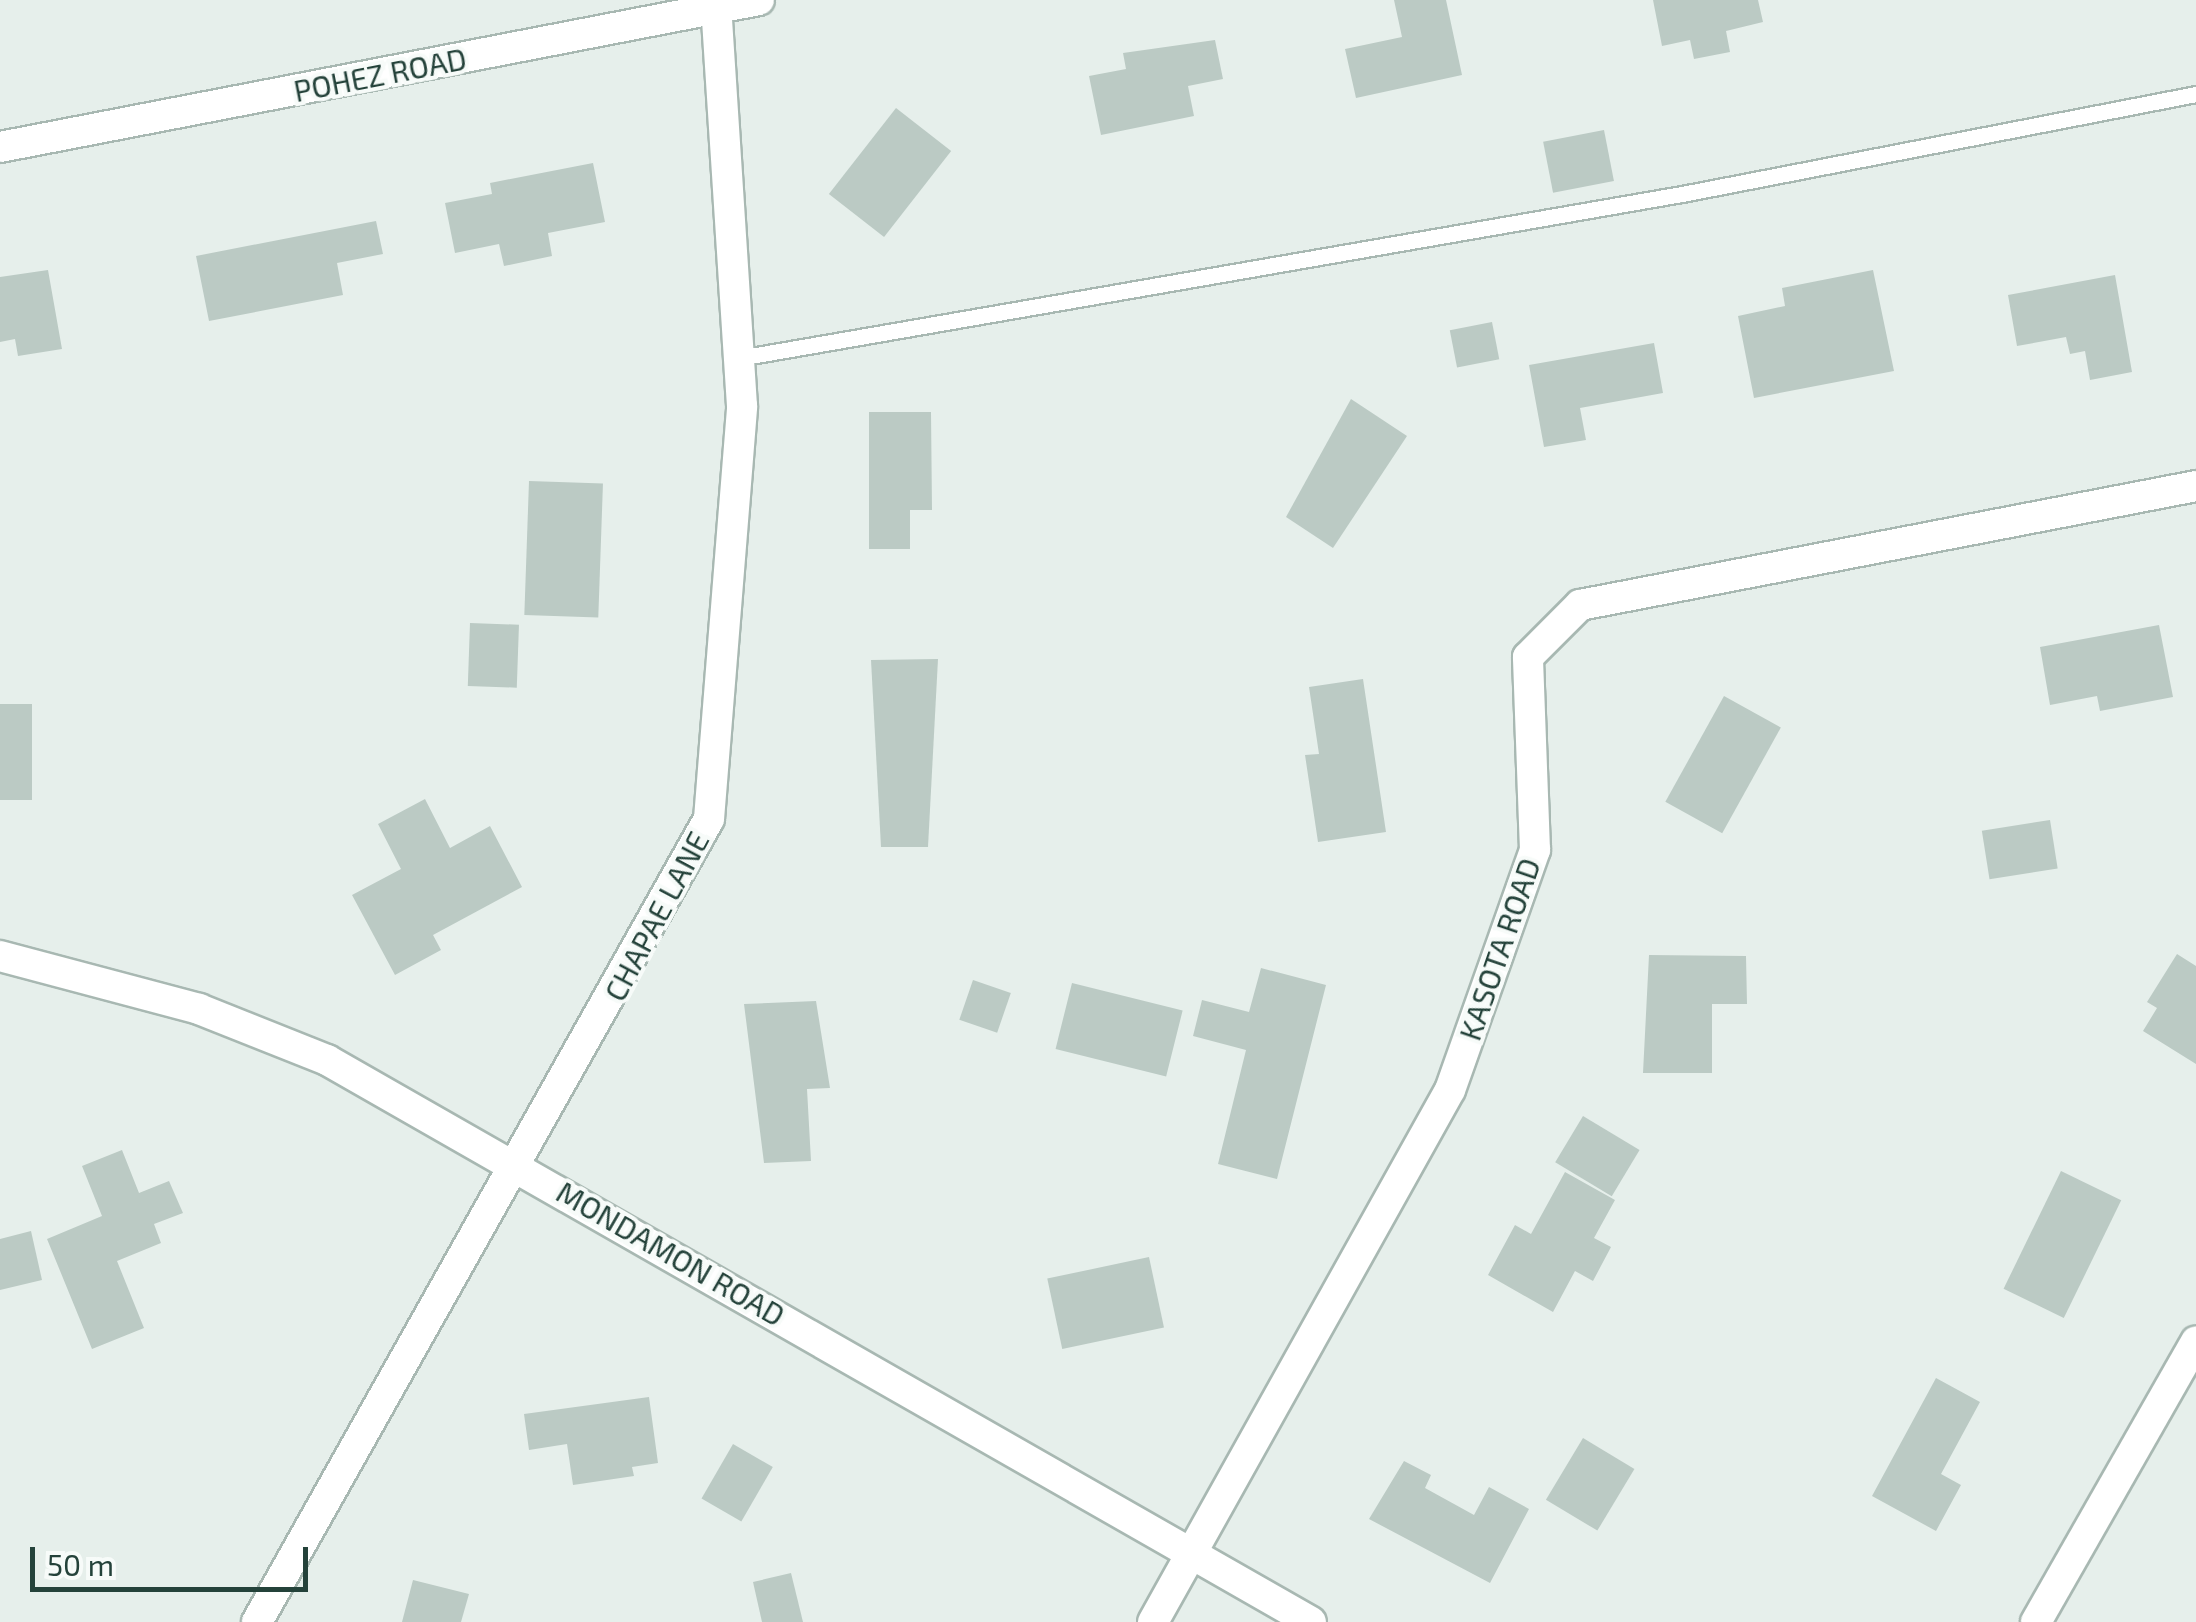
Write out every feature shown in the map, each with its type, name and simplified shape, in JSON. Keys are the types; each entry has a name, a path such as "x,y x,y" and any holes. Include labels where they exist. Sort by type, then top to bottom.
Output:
{"street":[{"name":"POHEZ ROAD","path":"0,147 716,5 759,0"},
{"name":"CHAPAE LANE","path":"257,1622 520,1166 708,818 739,358 716,5"},
{"name":"KASOTA ROAD","path":"1153,1622 1450,1090 1535,850 1528,658 1580,604 2196,486"},
{"name":"MONDAMON ROAD","path":"0,956 199,1009 327,1060 520,1166 1311,1622"},
{"path":"2036,1622 2196,1341"}],"lane":[{"path":"739,358 1682,194 2196,94"}],"building":[{"path":"1394,0 1446,0 1462,75 1356,98 1345,49 1402,37"},
{"path":"1653,0 1758,0 1763,22 1726,31 1730,52 1694,59 1690,40 1662,46"},
{"path":"1215,40 1223,79 1188,86 1194,116 1101,135 1089,76 1126,69 1123,53"},
{"path":"896,108 951,151 884,237 829,194"},
{"path":"1604,130 1614,181 1553,193 1543,142"},
{"path":"593,163 605,222 548,233 552,256 504,266 499,244 455,253 445,203 492,194 490,183"},
{"path":"376,221 383,254 337,263 343,295 209,321 196,256"},
{"path":"48,270 62,349 18,356 15,339 0,342 0,277"},
{"path":"1873,270 1894,371 1754,398 1738,316 1785,306 1782,288"},
{"path":"2115,275 2132,372 2090,380 2085,351 2070,354 2066,337 2017,346 2008,295"},
{"path":"1492,322 1499,359 1457,368 1450,330"},
{"path":"1654,343 1663,393 1580,408 1586,440 1544,447 1529,365"},
{"path":"1351,399 1407,436 1333,548 1286,517"},
{"path":"869,412 931,412 932,510 910,510 910,549 869,549"},
{"path":"529,481 603,484 598,618 524,615"},
{"path":"470,623 519,625 517,688 468,686"},
{"path":"2159,625 2173,697 2100,711 2097,696 2050,705 2040,647"},
{"path":"938,659 928,847 881,847 871,660"},
{"path":"1363,679 1386,832 1318,842 1305,755 1319,754 1309,687"},
{"path":"1724,696 1781,728 1722,833 1665,802"},
{"path":"0,704 32,704 32,800 0,800"},
{"path":"425,799 450,848 490,826 522,887 433,935 441,950 395,975 352,895 401,869 378,824"},
{"path":"2050,820 2058,868 1990,879 1982,831"},
{"path":"2177,954 2196,966 2196,1064 2143,1031 2157,1008 2147,1002"},
{"path":"1649,955 1746,956 1747,1004 1712,1004 1712,1073 1643,1073"},
{"path":"1261,968 1326,985 1277,1179 1218,1164 1246,1050 1193,1036 1202,1000 1249,1012"},
{"path":"973,980 1011,993 997,1033 959,1020"},
{"path":"1072,983 1183,1011 1166,1077 1056,1049"},
{"path":"816,1001 830,1088 807,1089 811,1161 764,1163 744,1004"},
{"path":"1583,1116 1640,1150 1612,1196 1555,1162"},
{"path":"122,1150 139,1193 169,1181 183,1213 154,1224 161,1243 117,1261 144,1328 92,1349 47,1239 102,1216 82,1166"},
{"path":"2061,1171 2121,1200 2064,1318 2004,1289"},
{"path":"1565,1172 1615,1200 1594,1238 1611,1247 1593,1281 1575,1271 1553,1312 1488,1275 1515,1225 1531,1234"},
{"path":"31,1231 42,1280 0,1290 0,1239"},
{"path":"1149,1257 1164,1327 1062,1349 1047,1279"},
{"path":"1936,1378 1980,1402 1941,1474 1961,1485 1936,1531 1872,1496"},
{"path":"649,1397 658,1463 632,1467 634,1476 573,1485 567,1444 529,1450 524,1414"},
{"path":"1583,1438 1634,1469 1597,1531 1546,1500"},
{"path":"733,1444 773,1467 741,1522 702,1499"},
{"path":"1404,1461 1431,1475 1425,1488 1474,1515 1489,1487 1529,1509 1490,1583 1369,1519"},
{"path":"791,1573 803,1622 762,1622 753,1582"},
{"path":"413,1580 469,1594 461,1622 402,1622"}]}
